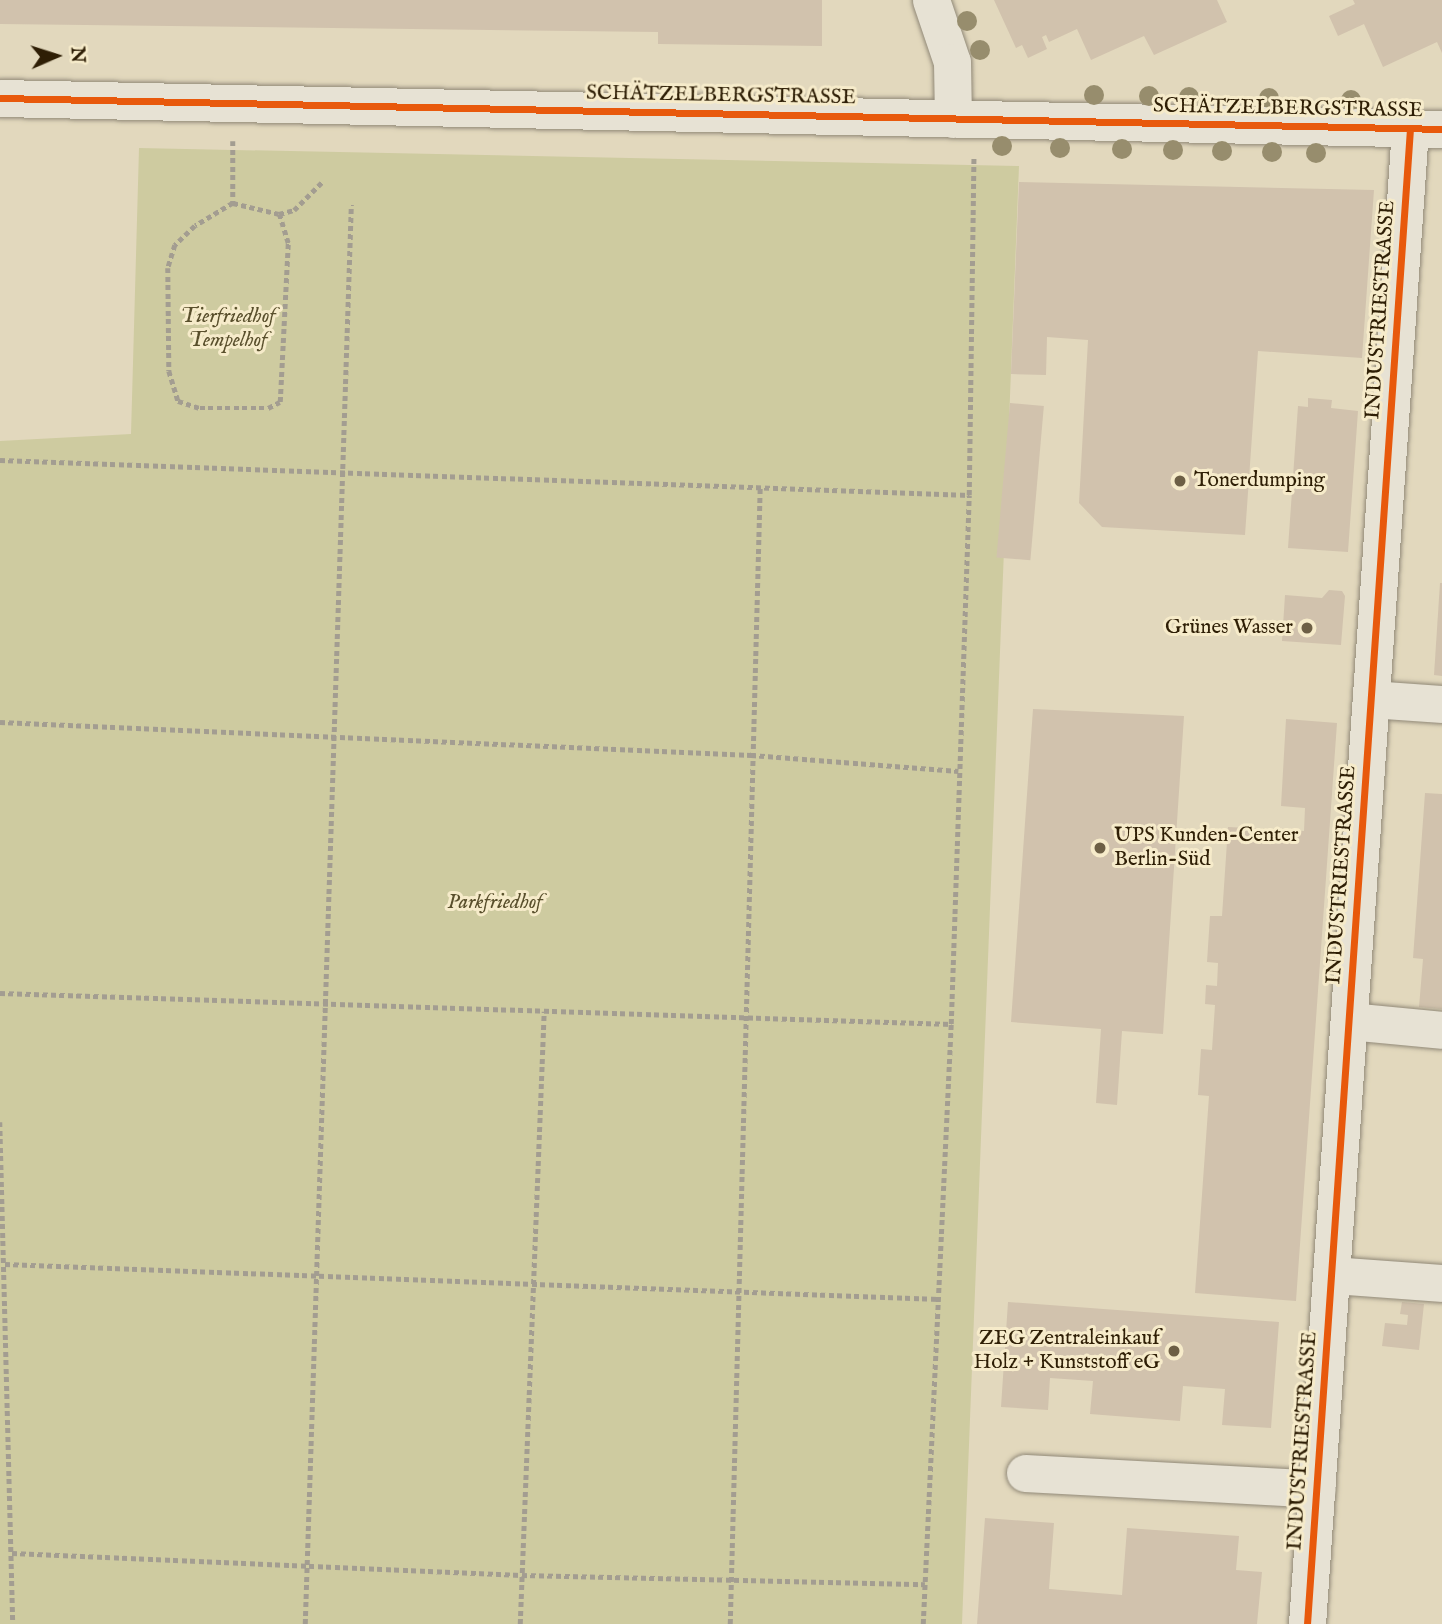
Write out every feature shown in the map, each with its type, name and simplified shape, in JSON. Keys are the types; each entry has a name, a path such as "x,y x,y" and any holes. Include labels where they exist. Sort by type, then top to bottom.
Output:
{"street":[{"path":"931,0 952,62 953,119"},
{"name":"SCHÄTZELBERGSTRASSE","path":"0,98 1426,129"},
{"name":"INDUSTRIESTRASSE","path":"1307,1624 1371,699 1426,129"},
{"path":"1371,699 1442,704"},
{"path":"1349,1021 1442,1030"},
{"path":"1332,1275 1442,1283"},
{"path":"1026,1473 1317,1489"}],"path":[{"path":"233,141 233,203"},
{"path":"923,1624 951,1024 969,495 974,156"},
{"path":"279,214 288,243 280,402 268,408 200,408 178,401 172,392 168,268 176,245 195,226 233,203 279,214 293,210 323,181"},
{"path":"306,1624 323,1004 344,472 351,205"},
{"path":"0,460 969,495"},
{"path":"730,1624 760,486"},
{"path":"0,722 751,755 958,771"},
{"path":"0,993 951,1024"},
{"path":"520,1624 544,1011"},
{"path":"0,1122 13,1624"},
{"path":"5,1264 939,1299"},
{"path":"12,1553 522,1574 925,1584"}],"green space":[{"name":"Parkfriedhof","path":"139,148 1019,166 962,1624 0,1624 0,441 131,434"}],"building":[{"path":"0,0 822,0 822,46 658,44 658,32 0,24"},
{"path":"994,0 1217,0 1227,22 1154,55 1144,36 1091,60 1077,29 1049,42 1046,35 1042,37 1047,49 1028,58 1022,45 1016,48"},
{"path":"1353,0 1442,0 1442,53 1437,42 1383,67 1364,24 1338,36 1329,16 1355,4"},
{"path":"1019,182 1374,190 1362,358 1258,351 1245,535 1102,527 1079,503 1088,340 1047,337 1046,375 1011,374"},
{"path":"1308,398 1332,400 1331,408 1358,411 1348,552 1288,548 1298,406 1308,407"},
{"path":"1010,403 1044,406 1030,560 996,557"},
{"path":"1442,583 1442,676 1434,675"},
{"path":"1329,590 1342,591 1345,596 1341,645 1282,641 1285,595 1322,598"},
{"name":"UPS Kunden-Center Berlin-Süd","path":"1033,709 1184,716 1163,1034 1122,1031 1117,1105 1096,1103 1101,1029 1011,1022"},
{"path":"1286,719 1337,723 1296,1301 1195,1293 1209,1096 1198,1095 1201,1049 1212,1050 1215,1005 1205,1004 1206,985 1217,986 1218,963 1207,962 1210,916 1222,916 1228,827 1304,831 1305,808 1281,806"},
{"path":"1425,793 1442,794 1442,1009 1419,1007 1423,959 1413,958"},
{"path":"1008,1302 1279,1322 1271,1428 1222,1425 1225,1389 1183,1386 1180,1421 1090,1414 1093,1381 1050,1378 1048,1410 1001,1407"},
{"path":"1402,1302 1424,1304 1419,1350 1382,1346 1385,1323 1407,1325 1408,1315 1400,1314"},
{"path":"985,1518 1054,1523 1049,1589 1122,1595 1127,1528 1239,1536 1236,1570 1262,1572 1257,1624 977,1624"}],"cycle path":[{"path":"0,98 1442,129"},
{"path":"1307,1624 1410,129"}],"place":[{"name":"Tonerdumping","path":"1180,481"},
{"name":"Grünes Wasser","path":"1307,628"},
{"name":"UPS Kunden-Center Berlin-Süd","path":"1100,848"},
{"name":"ZEG Zentraleinkauf Holz + Kunststoff eG","path":"1174,1351"}],"park label":[{"name":"Tierfriedhof Tempelhof","path":"228,329"}]}
